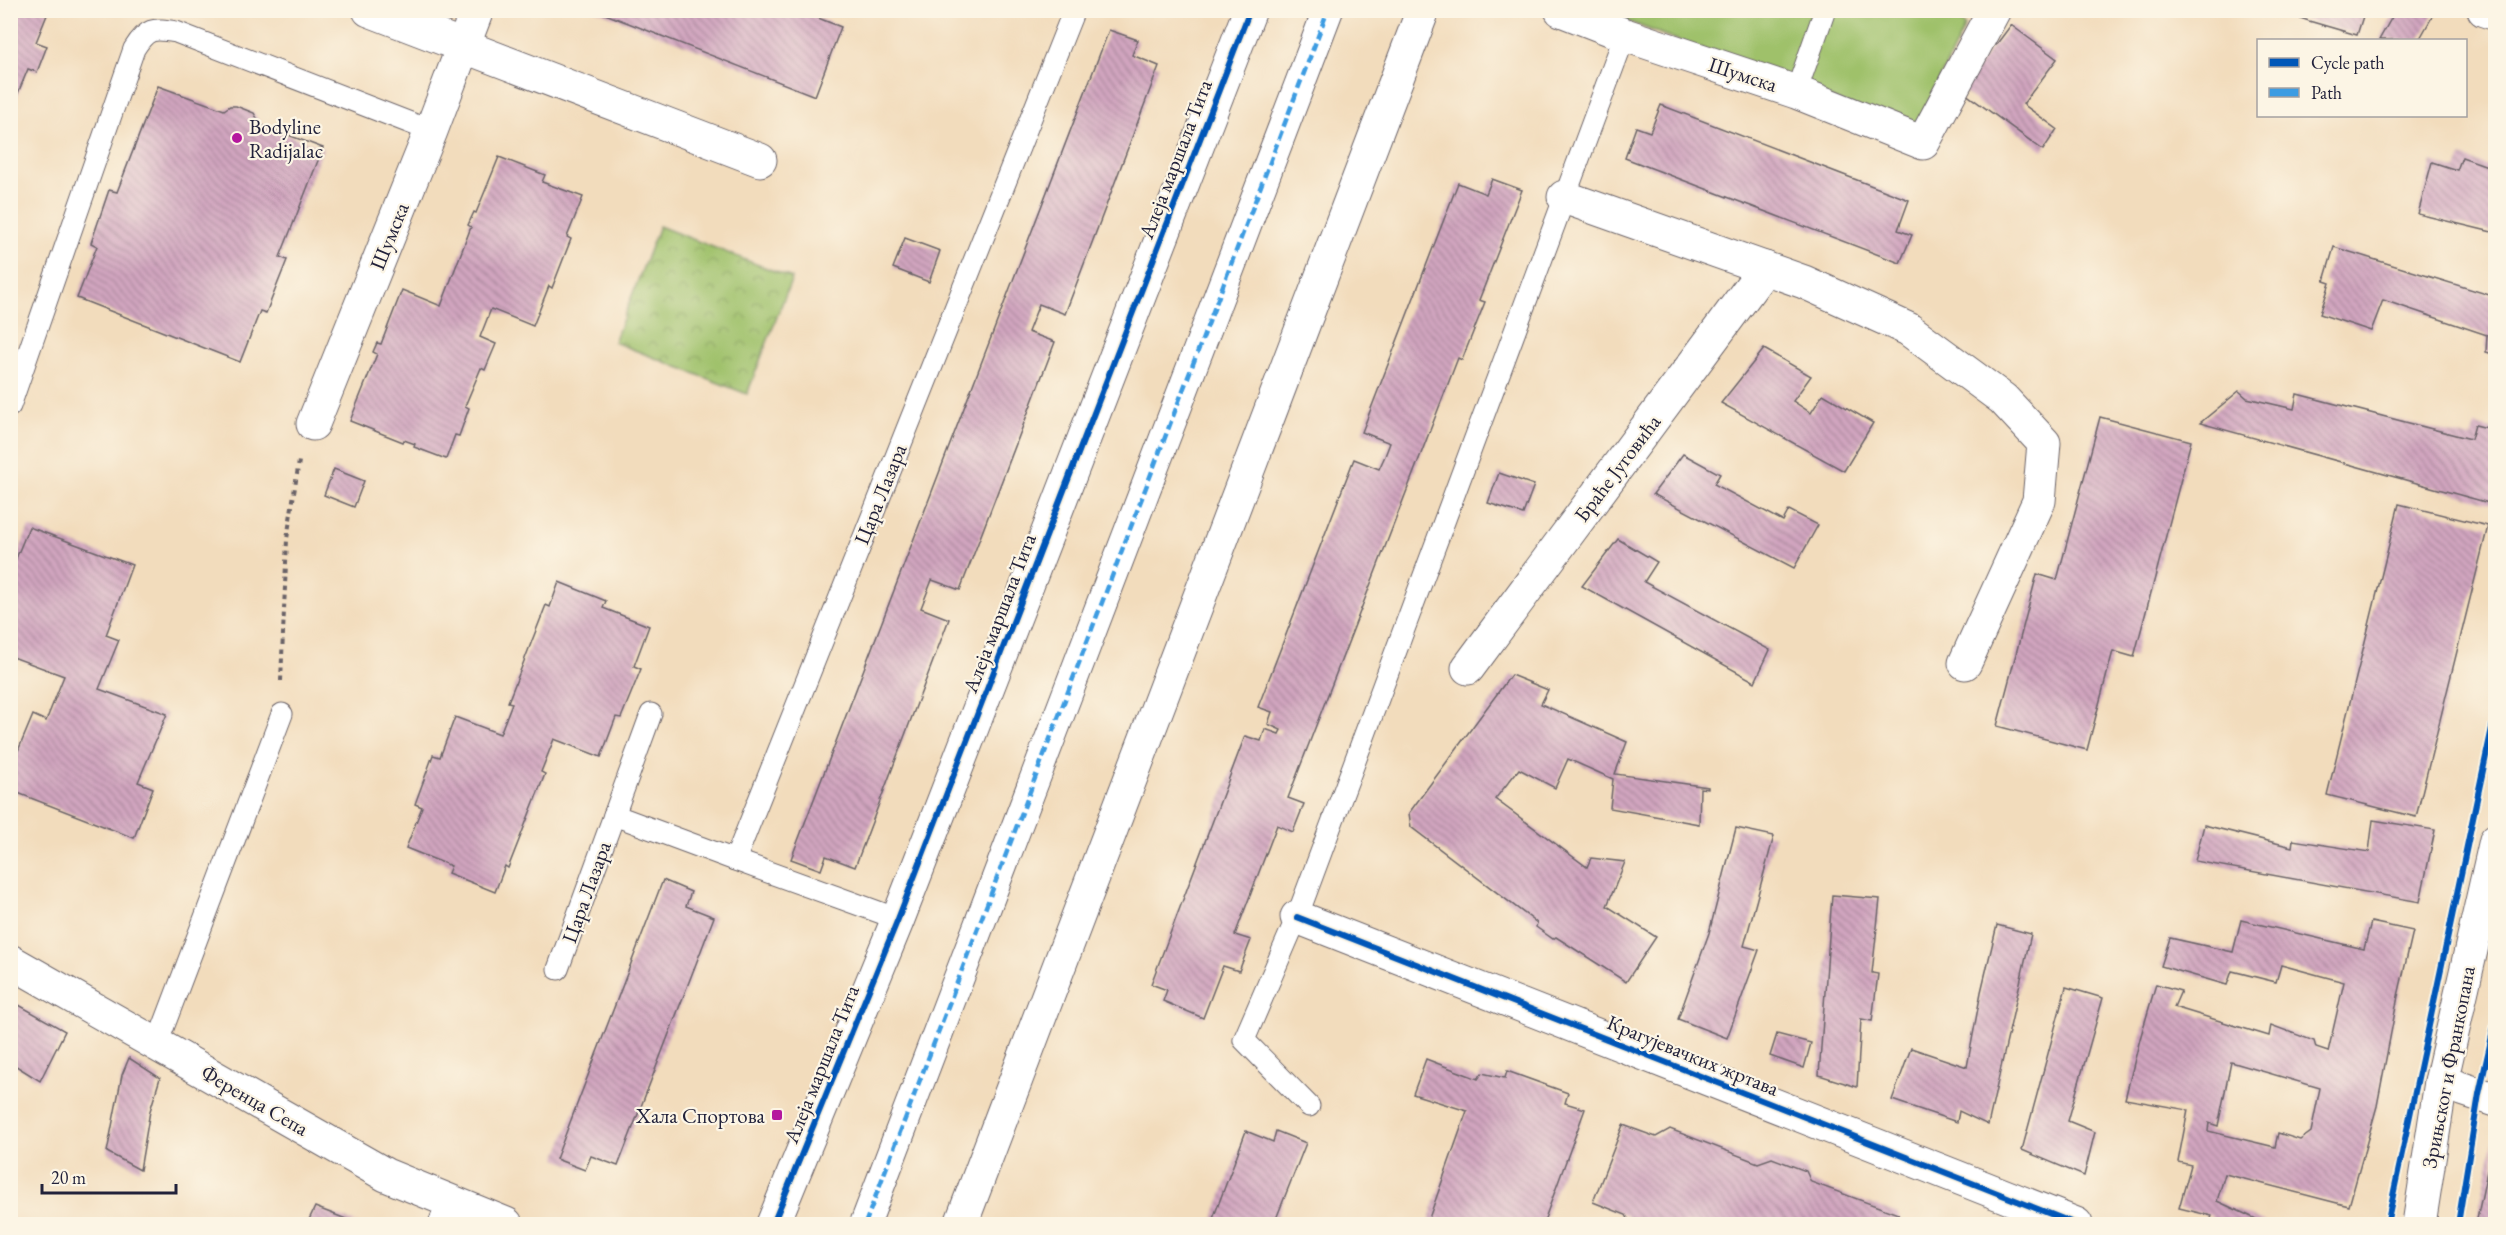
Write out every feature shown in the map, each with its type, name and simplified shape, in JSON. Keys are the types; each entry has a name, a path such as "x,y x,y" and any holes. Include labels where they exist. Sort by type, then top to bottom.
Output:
{"street":[{"path":"369,10 760,160"},
{"name":"Шумска","path":"313,424 477,10"},
{"name":"Алеја маршала Тита","path":"773,1224 898,919 1250,10"},
{"path":"865,1224 1328,10"},
{"path":"961,1224 1423,10"},
{"name":"Шумска","path":"1561,10 1625,35 1796,92 1923,143 1994,10"},
{"path":"2484,10 2496,14"},
{"path":"1564,196 1804,282 1908,329 2003,399 2044,443 2039,501 1965,663"},
{"name":"Браће Југовића","path":"1468,668 1765,268"},
{"name":"Зрињског и Франкопана","path":"2419,1224 2441,1082 2496,840"},
{"name":"Крагујевачких жртава","path":"1298,917 2076,1224"},
{"name":"Ференца Сепа","path":"10,961 386,1175 444,1213 488,1221"},
{"path":"2441,1082 2496,1100"}],"lane":[{"name":"Цара Лазара","path":"614,815 735,860 1074,10"},
{"path":"1796,92 1825,10"},
{"path":"10,406 134,49 142,35 156,29 176,32 431,131"},
{"path":"1309,1106 1244,1040 1298,917 1625,35"},
{"path":"157,1044 282,714"},
{"name":"Цара Лазара","path":"558,969 651,714"},
{"path":"735,860 898,919"}],"path":[{"path":"282,714 280,663 287,539 299,461 313,424"}],"green space":[{"path":"1951,10 1965,26 1915,130 1600,11"},
{"path":"659,226 792,278 747,394 614,342"}],"building":[{"path":"10,10 49,10 36,42 47,46 37,72 28,69 11,110"},
{"path":"595,10 798,10 841,27 815,96"},
{"path":"2287,10 2365,10 2357,35 2286,13"},
{"path":"2396,10 2436,10 2420,39 2380,39"},
{"path":"2011,25 2057,59 2023,104 2057,129 2043,150 1962,91 1994,44 1996,45"},
{"path":"1109,30 1138,40 1132,55 1159,66 1065,314 1039,304 1028,332 1055,342 960,590 932,580 921,608 949,619 855,867 826,856 821,870 791,859"},
{"path":"158,86 224,110 230,106 236,106 254,113 261,125 323,148 280,257 287,260 266,313 260,311 240,362 77,298 97,246 91,243 109,190 117,192"},
{"path":"1661,105 1909,200 1898,230 1912,235 1900,263 1625,158 1636,127 1650,132"},
{"path":"499,157 545,175 542,182 583,197 567,237 571,239 552,288 549,286 533,326 491,309 480,337 496,344 485,370 481,368 465,406 469,408 459,436 455,435 446,459 414,447 415,444 404,440 403,442 350,421 377,354 373,352 377,343 381,344 402,290 441,306 471,227 468,225 474,212 476,213"},
{"path":"2462,157 2496,169 2496,233 2418,214 2432,162 2457,170"},
{"path":"1492,179 1522,190 1479,300 1485,302 1462,360 1458,358 1288,798 1304,804 1293,832 1277,825 1235,935 1251,940 1239,971 1223,966 1203,1018 1163,1001 1167,990 1151,984 1245,736 1261,741 1265,729 1279,734 1281,730 1268,724 1272,712 1258,707 1354,459 1379,469 1390,443 1362,432 1458,183 1486,194"},
{"path":"905,238 940,251 929,282 893,268"},
{"path":"2334,247 2496,297 2496,355 2486,352 2487,335 2383,300 2371,331 2320,314 2330,283 2324,281"},
{"path":"1764,349 1811,376 1793,401 1811,413 1823,394 1873,423 1844,471 1721,403"},
{"path":"2239,391 2247,398 2294,409 2297,394 2471,439 2475,425 2496,430 2496,505 2200,423"},
{"path":"2100,417 2191,441 2134,657 2113,651 2087,750 1997,726 2037,574 2057,580"},
{"path":"1683,454 1720,474 1714,484 1783,521 1789,510 1818,525 1794,568 1653,494"},
{"path":"334,469 364,481 354,507 324,495"},
{"path":"1499,473 1534,485 1523,514 1488,503"},
{"path":"2399,504 2488,526 2416,817 2327,795"},
{"path":"29,527 132,565 106,635 119,640 99,689 167,714 138,782 153,788 134,838 10,790 10,770 33,715 46,721 64,676 10,656 10,573"},
{"path":"1618,539 1657,562 1644,582 1770,650 1755,682 1582,586"},
{"path":"559,582 606,601 603,608 649,626 634,666 641,669 621,718 616,717 601,757 554,739 541,772 545,774 508,868 505,866 495,892 448,873 451,866 406,848 422,807 415,804 433,755 440,757 455,717 500,734 512,703 508,702 546,605 550,607"},
{"path":"1511,675 1548,690 1541,704 1627,742 1615,774 1708,787 1708,789 1700,788 1699,824 1610,808 1613,779 1568,759 1555,788 1519,769 1495,799 1587,867 1591,858 1625,862 1607,906 1656,937 1626,982 1556,937 1553,939 1536,927 1537,923 1411,827 1409,813"},
{"path":"2373,820 2435,830 2420,902 2195,861 2204,825 2292,847 2293,840 2369,852"},
{"path":"1736,828 1774,836 1744,946 1759,950 1727,1038 1678,1019 1709,933"},
{"path":"663,880 691,892 686,906 714,917 618,1166 591,1156 585,1170 556,1159"},
{"path":"1832,895 1880,899 1872,973 1878,974 1872,1021 1861,1019 1857,1087 1819,1075"},
{"path":"2241,920 2364,949 2371,922 2413,931 2377,1106 2349,1206 2225,1174 2217,1201 2267,1224 2209,1224 2212,1216 2179,1208 2191,1165 2178,1162 2188,1110 2125,1099 2156,984 2181,991 2174,1007 2269,1036 2271,1025 2314,1041 2316,1048 2328,1052 2344,982 2281,965 2276,982 2232,971 2227,985 2161,966 2170,938 2233,952","holes":["2231,1062 2320,1088 2311,1132 2300,1140 2278,1133 2275,1147 2208,1131 2209,1123 2218,1126"]},
{"path":"1997,925 2031,934 1988,1125 1959,1111 1957,1122 1892,1100 1911,1048 1967,1067 1981,992"},
{"path":"2066,987 2103,998 2068,1121 2095,1132 2084,1176 2022,1150"},
{"path":"10,1000 65,1031 40,1081 13,1064 10,1066"},
{"path":"1777,1034 1811,1043 1804,1068 1770,1056"},
{"path":"129,1058 160,1078 150,1111 140,1170 107,1152 122,1075"},
{"path":"1426,1059 1478,1079 1482,1073 1505,1078 1507,1071 1568,1093 1565,1103 1585,1109 1543,1224 1427,1224 1467,1111 1413,1094"},
{"path":"1623,1125 1656,1137 1670,1129 1758,1163 1772,1158 1806,1171 1811,1182 1898,1214 1901,1224 1631,1224 1626,1215 1593,1202"},
{"path":"1246,1131 1273,1142 1276,1131 1306,1143 1274,1224 1211,1224"},
{"path":"2494,1138 2496,1224 2476,1224"},
{"path":"315,1207 359,1224 307,1224"}],"marked path":[{"path":"865,1224 1328,10"}],"cycle path":[{"path":"773,1224 898,919 1250,10"},
{"path":"2387,1224 2496,709"},
{"path":"1297,917 2076,1224"},
{"path":"2458,1224 2479,1094 2496,1018"}],"place":[{"name":"Bodyline Radijalac","path":"237,138"},
{"name":"Хала Спортова","path":"777,1115"}]}
